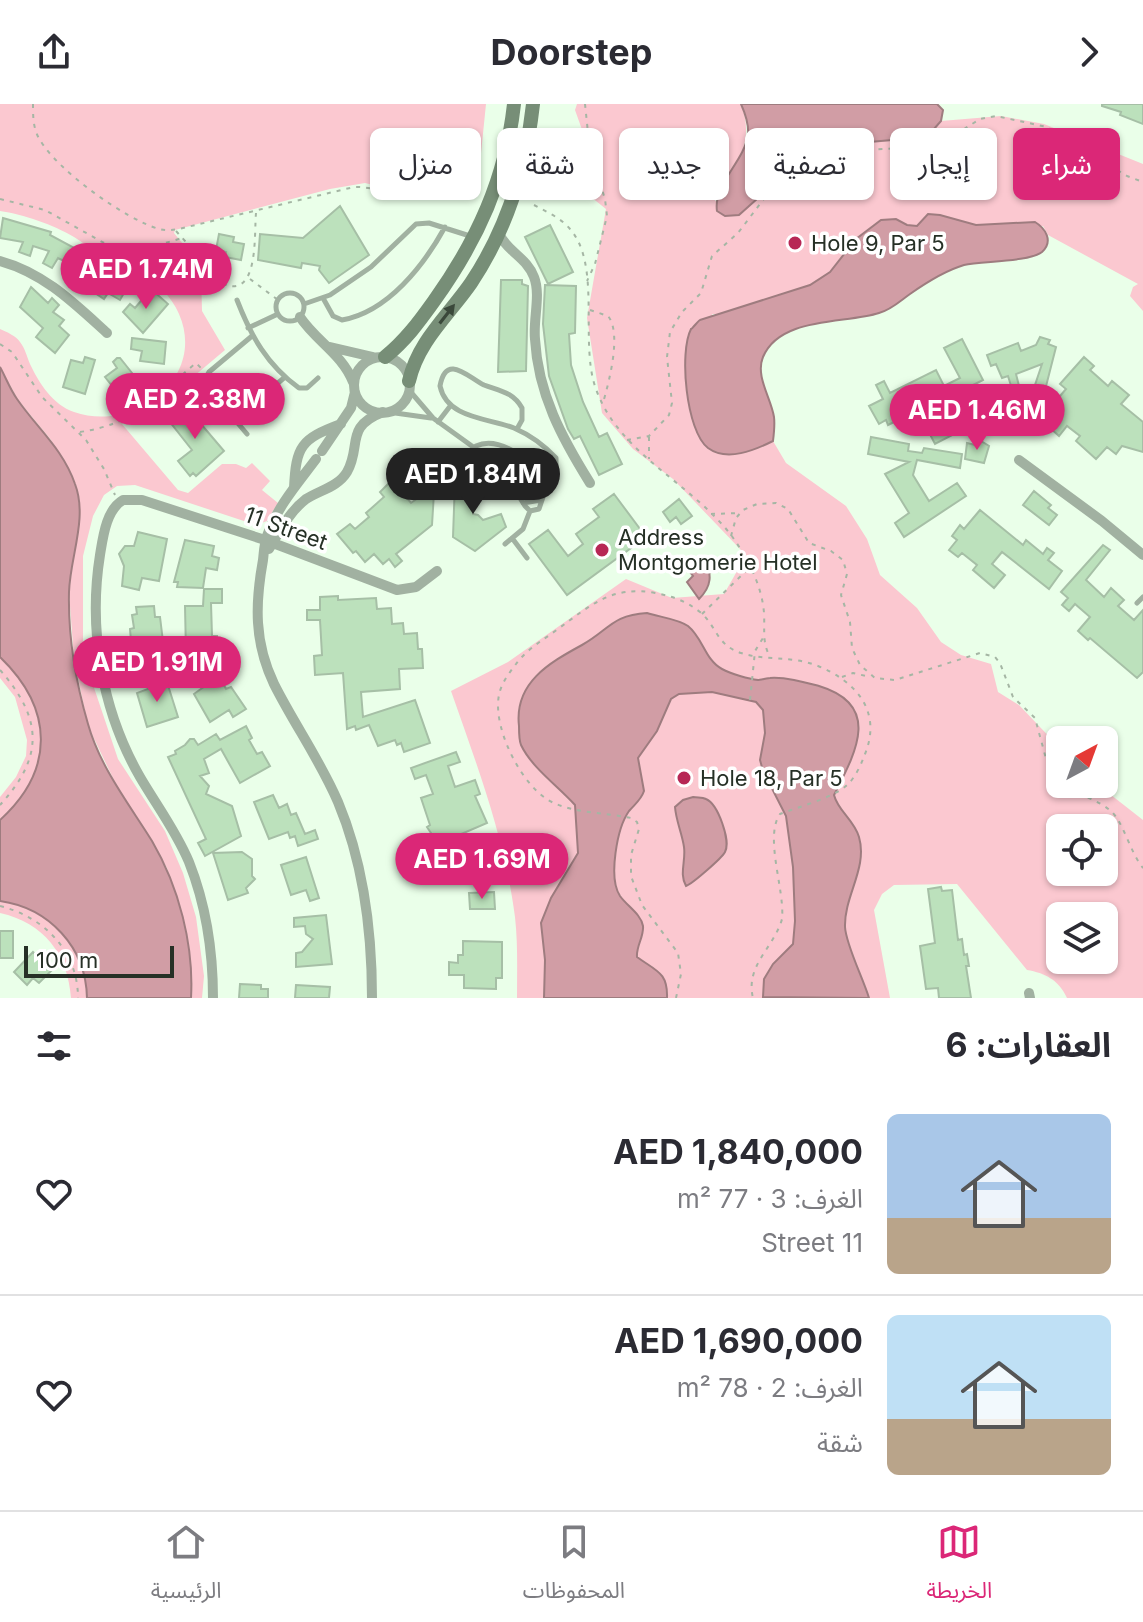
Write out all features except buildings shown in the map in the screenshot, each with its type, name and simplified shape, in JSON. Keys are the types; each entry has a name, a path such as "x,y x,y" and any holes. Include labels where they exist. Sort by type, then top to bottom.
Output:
{"street":[{"path":"372,998 367,903 351,837 325,773 275,686 261,649 256,609 257,583 276,516 351,408 360,367 380,357 415,327 456,271 475,238 496,190 512,127 514,104"},
{"path":"268,542 307,499 341,480 347,471 358,430 373,416 402,404 421,348 470,284 499,234 522,170 533,104"},
{"path":"499,234 504,244 532,272 536,281 534,337 547,403 566,444 590,483"},
{"path":"486,258 498,254 517,256"},
{"path":"0,261 40,276 107,333"},
{"path":"300,317 311,332 343,362 365,407 385,412"},
{"path":"327,346 350,354 380,357 401,365 409,385"},
{"path":"294,488 297,455 306,440 341,424"},
{"path":"1019,460 1143,555"},
{"path":"295,464 325,489"},
{"name":"11 Street","path":"117,504 129,499 142,500 397,590 416,587 437,571"},
{"path":"117,504 110,515 102,545 96,594 98,651 104,684 125,747 175,832 199,890 211,947 213,998"}],"lane":[{"path":"304,304 323,298 381,260 416,224 429,223 475,238"},
{"path":"323,298 333,316 342,320 378,304 417,270 445,227"},
{"path":"291,293 300,297 304,304 300,317 291,321 278,314 278,300 291,293"},
{"path":"237,300 252,336 285,377 303,389 318,378"},
{"path":"248,328 278,314"},
{"path":"247,434 205,384 206,375 252,336"},
{"path":"517,429 523,414 519,403 509,394 480,383 462,370 449,371 441,380 442,393 451,405 474,417 517,429 536,440 556,458 558,468 539,509 530,511"},
{"path":"235,420 285,377"},
{"path":"409,385 435,420"},
{"path":"435,420 451,405"},
{"path":"385,412 411,413 435,420 475,447 506,473 530,511"},
{"path":"475,447 491,444 513,452 533,465 549,482"},
{"path":"523,503 541,500"},
{"path":"505,544 523,529 530,511"},
{"path":"512,538 527,558"},
{"path":"1137,603 1143,597"}],"path":[{"path":"33,104 33,125 38,137 73,176 102,198 149,225 175,230 354,187 370,188"},
{"path":"585,104 590,152 605,199 607,216 595,264 586,282"},
{"path":"627,440 649,436 666,420 671,409 667,357 670,332 682,312 701,293 712,256 738,233 766,196 810,165 835,154 860,150 927,147 945,141 980,119 996,116 1047,127 1127,176 1143,182"},
{"path":"0,199 45,210 122,253 132,253 182,238"},
{"path":"534,205 561,220 570,229 582,251 590,366 602,404 627,440 710,513 731,536 750,567 762,601 763,637 769,656"},
{"path":"175,230 224,284 240,286 249,278 257,210"},
{"path":"249,278 278,300"},
{"path":"588,309 608,316 615,328 602,404"},
{"path":"0,344 12,352 42,397 79,432 104,469 117,504"},
{"path":"79,432 105,429 131,416 159,397 196,363 206,375"},
{"path":"649,436 650,459"},
{"path":"710,513 739,513 757,504 781,504 788,509 809,543 831,551 843,560 847,574 841,595 849,615 852,648 860,665 875,678"},
{"path":"731,536 739,513"},
{"path":"702,614 750,567"},
{"path":"676,998 681,974 678,953 642,905 631,876 631,855 639,829 637,822 631,818 552,803 539,793 510,751 500,724 498,705 502,686 530,649 590,605 613,594 635,590 669,596 687,603 702,614 726,646 754,656 805,661 852,685 865,700 871,729 867,749 846,787 780,814 775,822 782,919 778,931 755,966 751,984 753,998"},
{"path":"750,700 754,656 763,637"},
{"path":"841,678 853,673 885,681 914,676 980,653 995,657 1013,697 1035,718 1046,759"},
{"path":"0,670 25,708 33,735 23,777 0,805"},
{"path":"1087,798 1111,811 1143,868"},
{"path":"0,906 39,922 56,938 69,958 78,998"}],"shaded area":[{"path":"0,104 486,104 481,153 481,128 370,128 370,184 330,189 175,230 174,233 201,272 202,311 225,350 187,382 177,381 163,397 122,424 178,490 188,493 222,464 246,468 252,463 270,481 262,490 278,503 267,521 256,525 135,485 117,486 104,495 93,516 83,556 83,655 118,759 165,831 183,873 196,917 204,976 202,998 191,998 187,934 167,868 121,795 88,726 74,659 69,592 80,509 51,440 18,400 0,367 0,329 20,342 38,379 66,409 97,416 120,415 160,395 174,379 183,359 185,337 176,308 162,289 150,280 113,266 57,228 0,211"},
{"path":"577,104 741,104 745,118 745,143 729,177 729,128 619,128 619,200 874,200 874,142 890,140 890,200 997,200 997,128 935,128 941,121 1001,116 1054,128 1013,128 1013,200 1120,200 1120,155 1143,164 1143,311 1130,296 1133,287 1138,284 1048,235 1043,226 976,225 940,215 917,226 907,225 856,239 830,272 810,285 723,314 712,314 759,448 773,441 786,463 846,506 867,539 880,575 917,608 941,642 961,655 991,664 998,692 1019,705 1046,733 1046,798 1115,798 1143,820 1143,998 1067,998 1051,978 1027,970 957,884 894,885 882,894 874,910 890,998 517,998 516,927 504,859 489,802 451,691 508,662 626,579 672,598 724,594 740,566 741,550 673,479 633,449 602,413 587,318 606,209 595,200 603,200 603,128 581,128 575,110"},
{"path":"741,104 937,104 943,110 941,121 935,128 890,128 890,140 874,142 874,128 748,128"},
{"path":"745,145 745,200 756,200 739,215 725,216 717,211 717,201 729,200 729,174"},
{"path":"928,214 976,225 1035,222 1045,231 1048,239 1046,248 1027,258 964,265 950,270 883,312 815,324 784,334 772,344 761,364 762,379 774,417 773,441 750,451 732,454 708,448 694,425 687,391 686,355 691,329 700,320 810,285 830,272 856,239 881,220 896,219 917,226"},
{"path":"0,367 17,399 64,460 79,497 79,524 70,579 69,608 71,642 80,692 100,755 170,877 187,937 191,998 87,998 80,962 62,933 34,912 0,901 0,820 31,781 41,739 31,697 0,657"},
{"path":"690,558 696,566 705,558 709,570 710,580 699,599 687,582 693,576 683,563"},
{"path":"647,613 688,626 716,665 726,671 758,680 782,678 819,686 839,694 851,705 857,718 856,747 834,795 854,826 861,848 845,927 869,998 763,997 764,979 773,964 793,944 793,867 786,816 760,760 765,733 763,710 756,702 712,692 679,694 671,699 657,731 638,758 644,791 625,819 614,866 616,888 643,926 637,957 663,977 667,998 544,998 545,960 541,923 551,898 578,853 575,805 538,769 521,745 519,711 522,698 528,686 546,667 618,620"},
{"path":"0,657 31,697 41,739 31,781 0,820 0,797 16,777 26,756 27,740 15,697 0,678"},
{"path":"693,797 706,799 715,808 725,832 726,847 718,860 686,886 683,877 684,847 675,807"},
{"path":"0,901 34,912 62,933 80,963 87,998 71,998 65,968 51,943 29,924 0,913"}],"place":[{"name":"Hole 9, Par 5","path":"795,243"},
{"name":"Address Montgomerie Hotel","path":"602,550"},
{"name":"Hole 18, Par 5","path":"684,778"}]}
